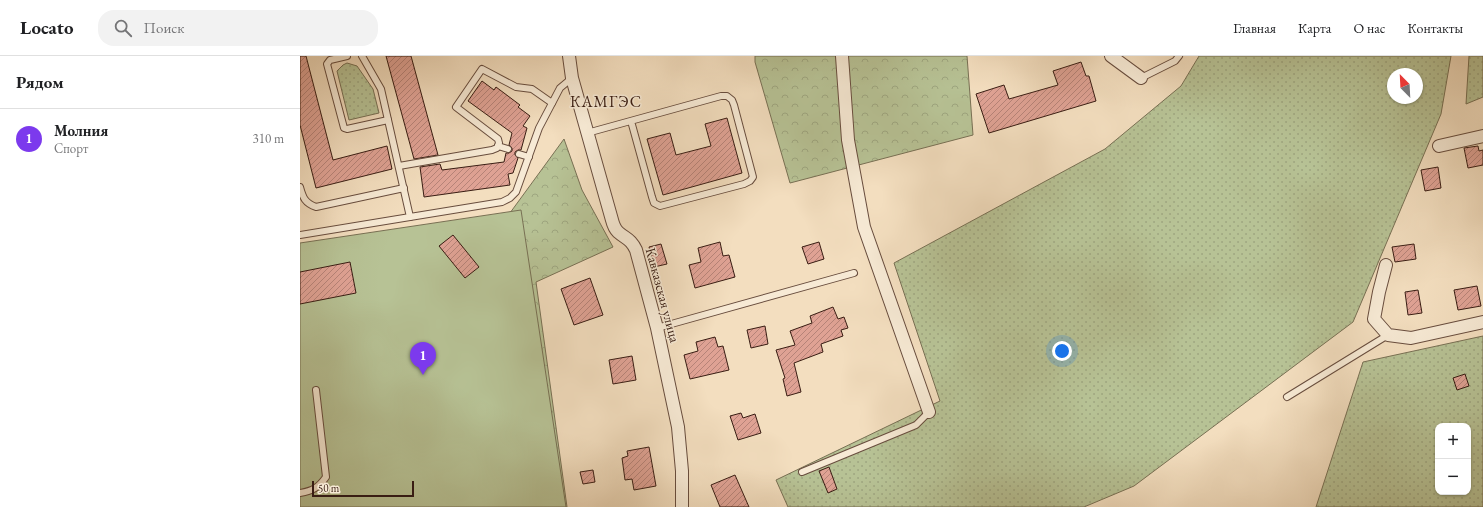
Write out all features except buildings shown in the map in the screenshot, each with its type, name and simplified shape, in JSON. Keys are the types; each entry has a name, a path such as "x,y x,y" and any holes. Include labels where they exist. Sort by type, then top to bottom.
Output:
{"street":[{"name":"Кавказская улица","path":"569,56 572,78 612,220 617,231 627,237 633,243 636,250 657,328 678,427 682,471 682,507"},
{"path":"842,56 848,140 864,227 929,412"},
{"path":"1111,56 1141,78"},
{"path":"1438,146 1483,136"},
{"path":"1386,265 1374,319 1388,335 1411,338 1483,322"}],"lane":[{"path":"347,56 330,60 327,64 343,126 347,129 388,120"},
{"path":"362,56 381,89 410,217"},
{"path":"1141,78 1175,61 1179,56"},
{"path":"399,166 492,150 498,146 500,143 498,139 456,106 480,70 485,70 516,87 532,89 552,103"},
{"path":"300,235 502,202 506,200 516,192 539,128 560,88 572,78"},
{"path":"587,133 721,96 727,96 732,100 734,105 753,177 750,182 744,184 660,206 654,203 631,121"},
{"path":"498,146 508,149"},
{"path":"519,154 529,157"},
{"path":"300,187 303,199 308,205 316,207 404,188"},
{"path":"657,328 854,273"},
{"path":"1287,397 1388,335"},
{"path":"300,493 320,486 326,477 316,390"},
{"path":"802,472 916,425 929,412"}],"green space":[{"path":"755,56 967,56 973,135 790,183 755,62"},
{"path":"1199,56 1451,56 1441,114 1353,322 1134,486 1084,507 788,507 776,480 940,401 894,263 1105,149 1181,86"},
{"path":"1469,56 1483,56 1483,97 1466,104"},
{"path":"347,63 357,66 373,89 379,113 349,120 337,71"},
{"path":"564,139 582,190 613,247 536,282 567,507 540,507 499,228"},
{"path":"521,210 566,507 300,507 300,243"},
{"path":"1483,336 1483,507 1316,507 1363,362"}],"place":[{"name":"Молния","path":"423,375"}],"district":[{"name":"КАМГЭС","path":"606,101"}]}
